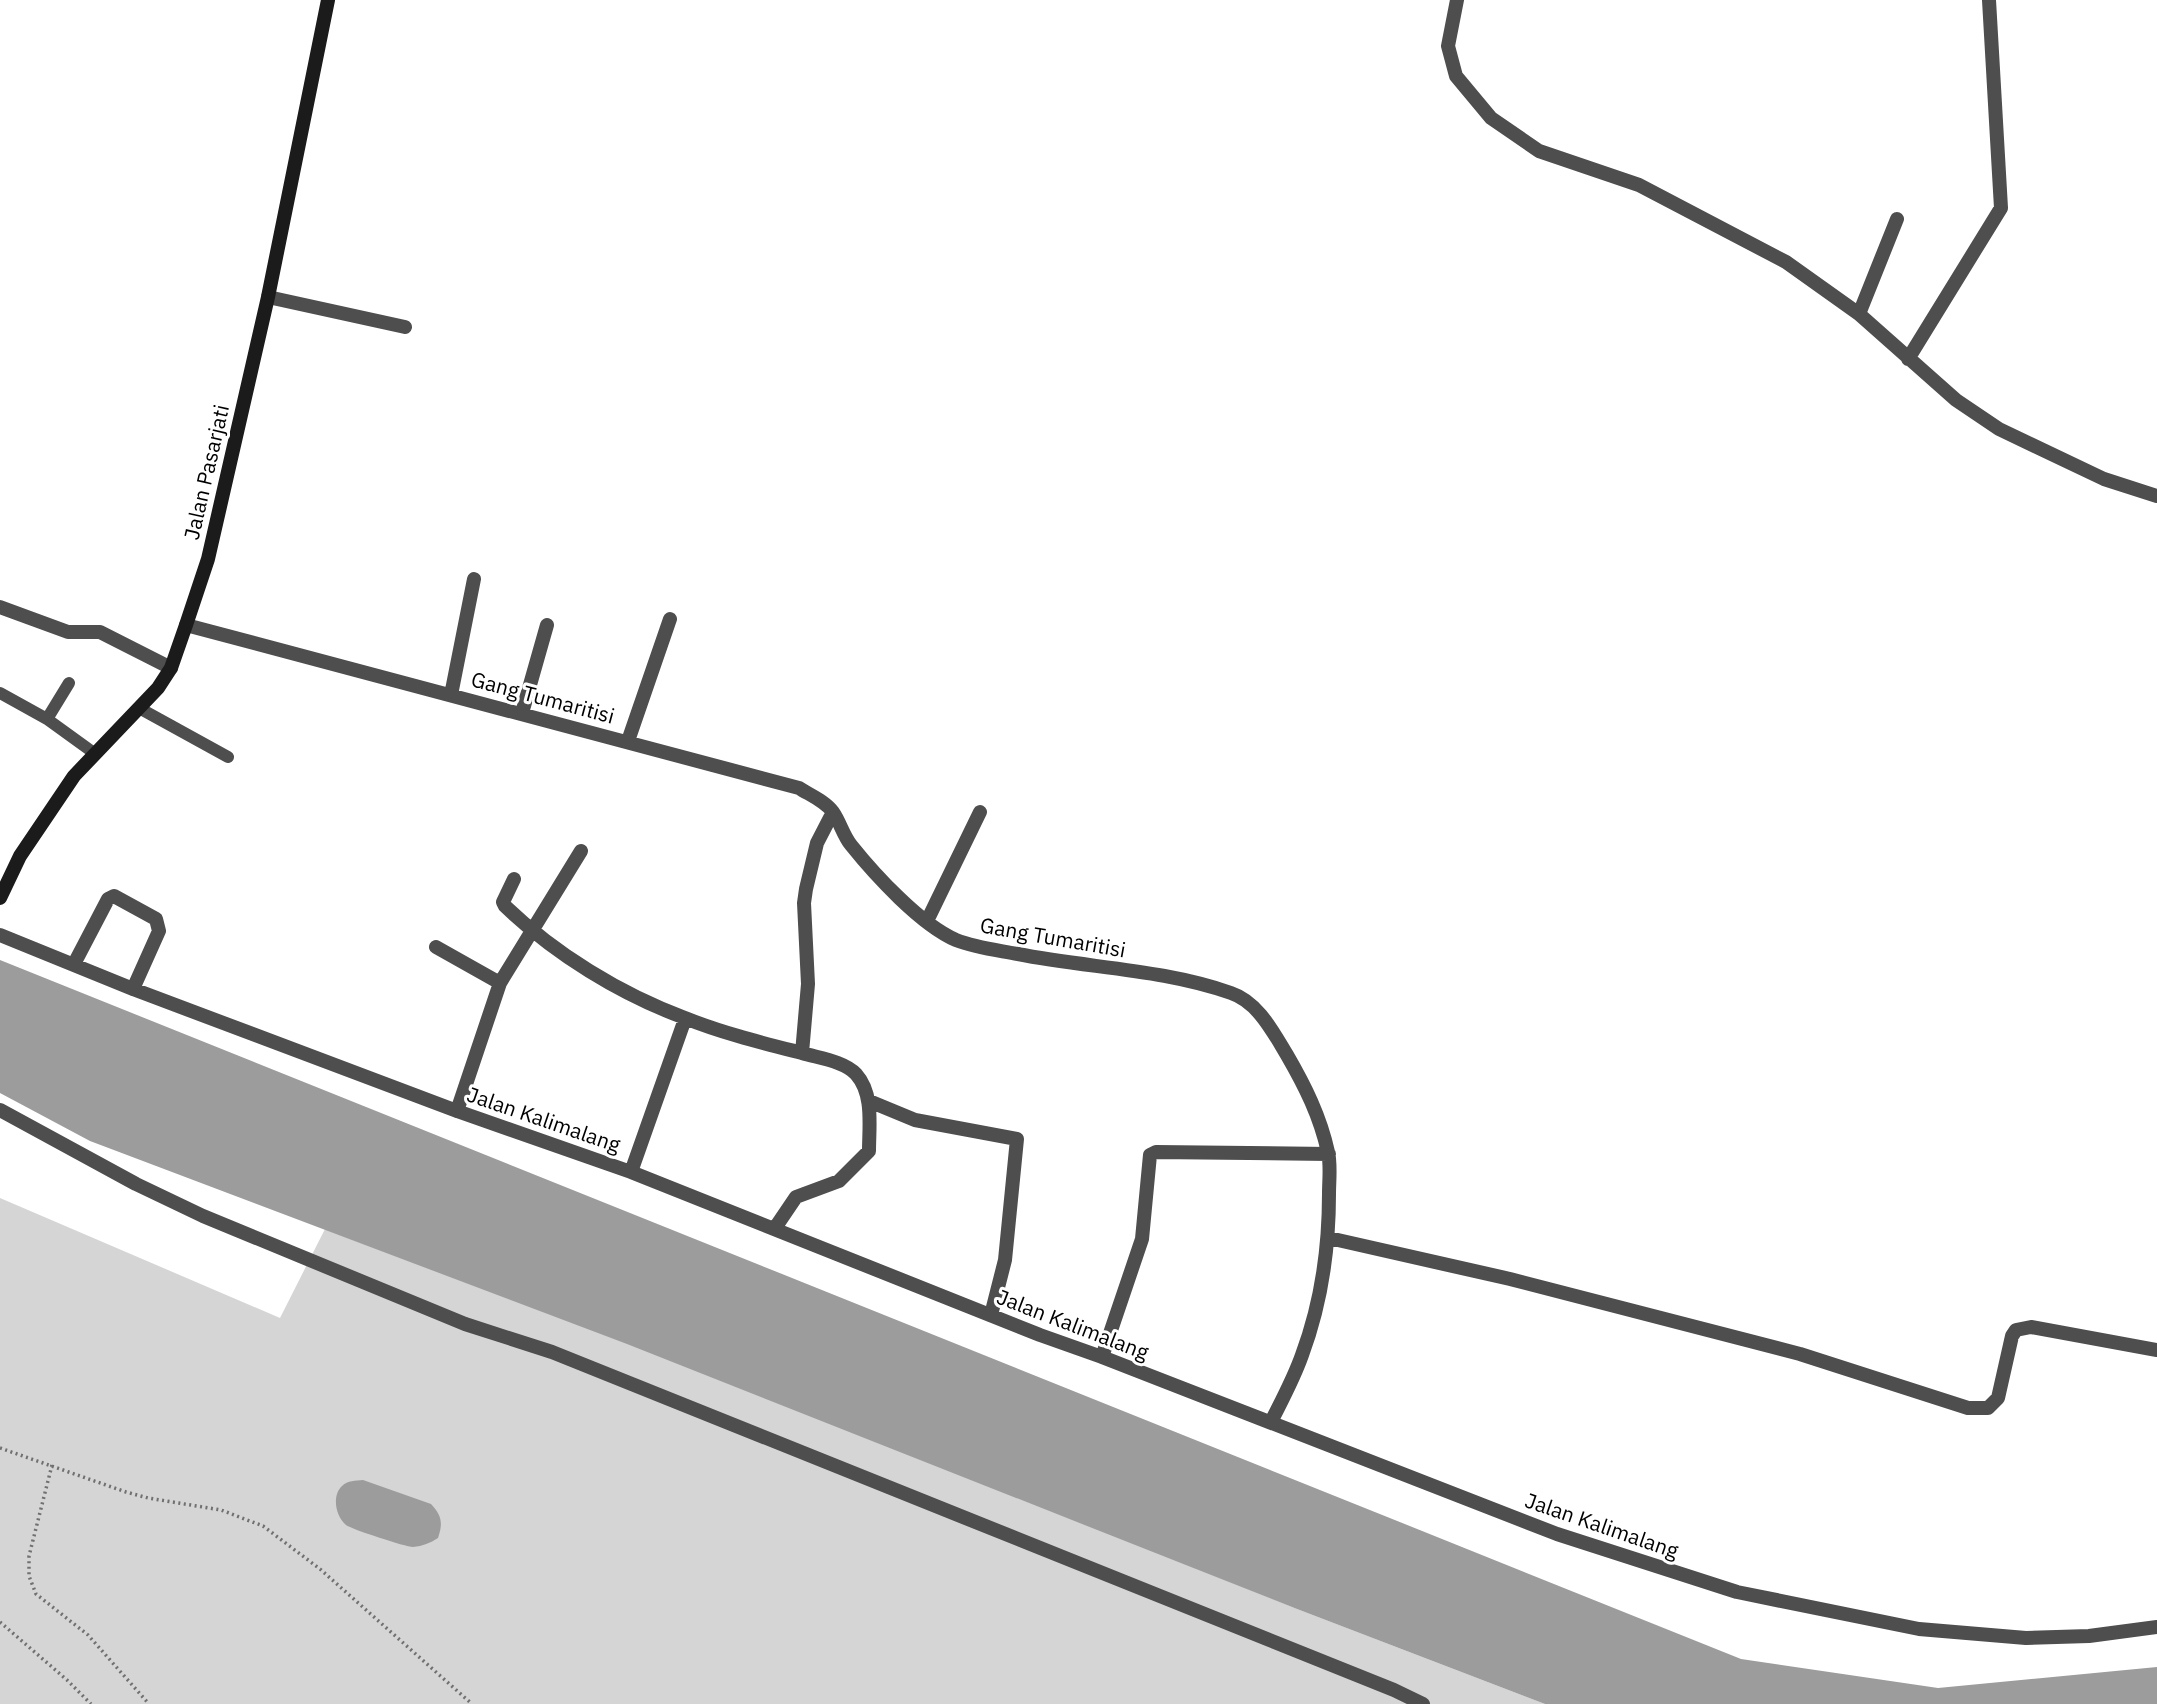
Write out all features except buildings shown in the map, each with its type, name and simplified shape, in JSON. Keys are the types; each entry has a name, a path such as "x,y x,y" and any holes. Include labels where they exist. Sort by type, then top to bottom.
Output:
{"main road":[{"name":"Jalan Pasarjati","path":"0,898 20,856 74,776 158,688 171,668 208,559 268,297 328,0"}],"street":[{"path":"1457,0 1448,46 1456,76 1491,118 1539,151 1639,185 1774,256 1859,314 1956,400 1999,429 2104,479 2157,496"},
{"path":"1908,359 2001,208 1989,0"},
{"path":"1859,314 1897,219"},
{"path":"268,297 404,327"},
{"path":"451,695 474,579"},
{"path":"0,607 68,632 100,632 171,668"},
{"path":"628,741 670,620"},
{"name":"Gang Tumaritisi","path":"186,625 799,788 833,812 847,839 875,876 941,932 978,947 1140,973 1233,993 1250,1004 1273,1031 1307,1089 1329,1154 1329,1238 1311,1331 1271,1422"},
{"path":"522,713 547,625"},
{"path":"802,1054 808,984 804,903 817,843 833,812"},
{"path":"927,920 980,812"},
{"path":"457,1111 500,983 581,851"},
{"path":"514,879 503,902 531,931 591,972 685,1018 830,1061 854,1072 869,1101 869,1151 839,1181 796,1198 775,1228"},
{"path":"74,964 108,899 114,897 156,919 159,925 159,931 133,989"},
{"name":"Jalan Kalimalang","path":"0,935 133,989 457,1111 631,1172 991,1315 1557,1534 1737,1591 1919,1629 2026,1638 2089,1636 2157,1627"},
{"path":"436,947 500,983"},
{"path":"631,1172 685,1018"},
{"path":"869,1101 915,1119 1017,1139 1005,1260 991,1315"},
{"path":"0,1110 136,1184 203,1216 465,1324 552,1352 879,1482 1368,1679 1423,1704"},
{"path":"1102,1357 1142,1239 1150,1155 1156,1152 1329,1154"},
{"path":"1329,1238 1510,1279 1800,1354 1968,1408 1988,1408 1998,1398 2012,1336 2016,1330 2031,1327 2157,1350"}],"lane":[{"path":"47,719 69,683"},
{"path":"0,693 47,719 94,754"},
{"path":"139,708 228,757"}],"path":[{"path":"0,1448 126,1492 221,1510 263,1526 320,1569 472,1704"},
{"path":"52,1465 29,1556 29,1576 37,1594 88,1635 149,1704"},
{"path":"0,1622 67,1679 91,1704"}],"shaded area":[{"path":"0,960 1741,1659 1938,1688 2157,1667 2157,1704 1545,1704 627,1344 90,1141 0,1093"},
{"path":"0,1198 280,1318 325,1229 877,1438 1297,1609 1545,1704 0,1704"},
{"path":"363,1480 431,1504 440,1520 438,1538 413,1547 346,1525 337,1511 337,1495 347,1483"}]}
